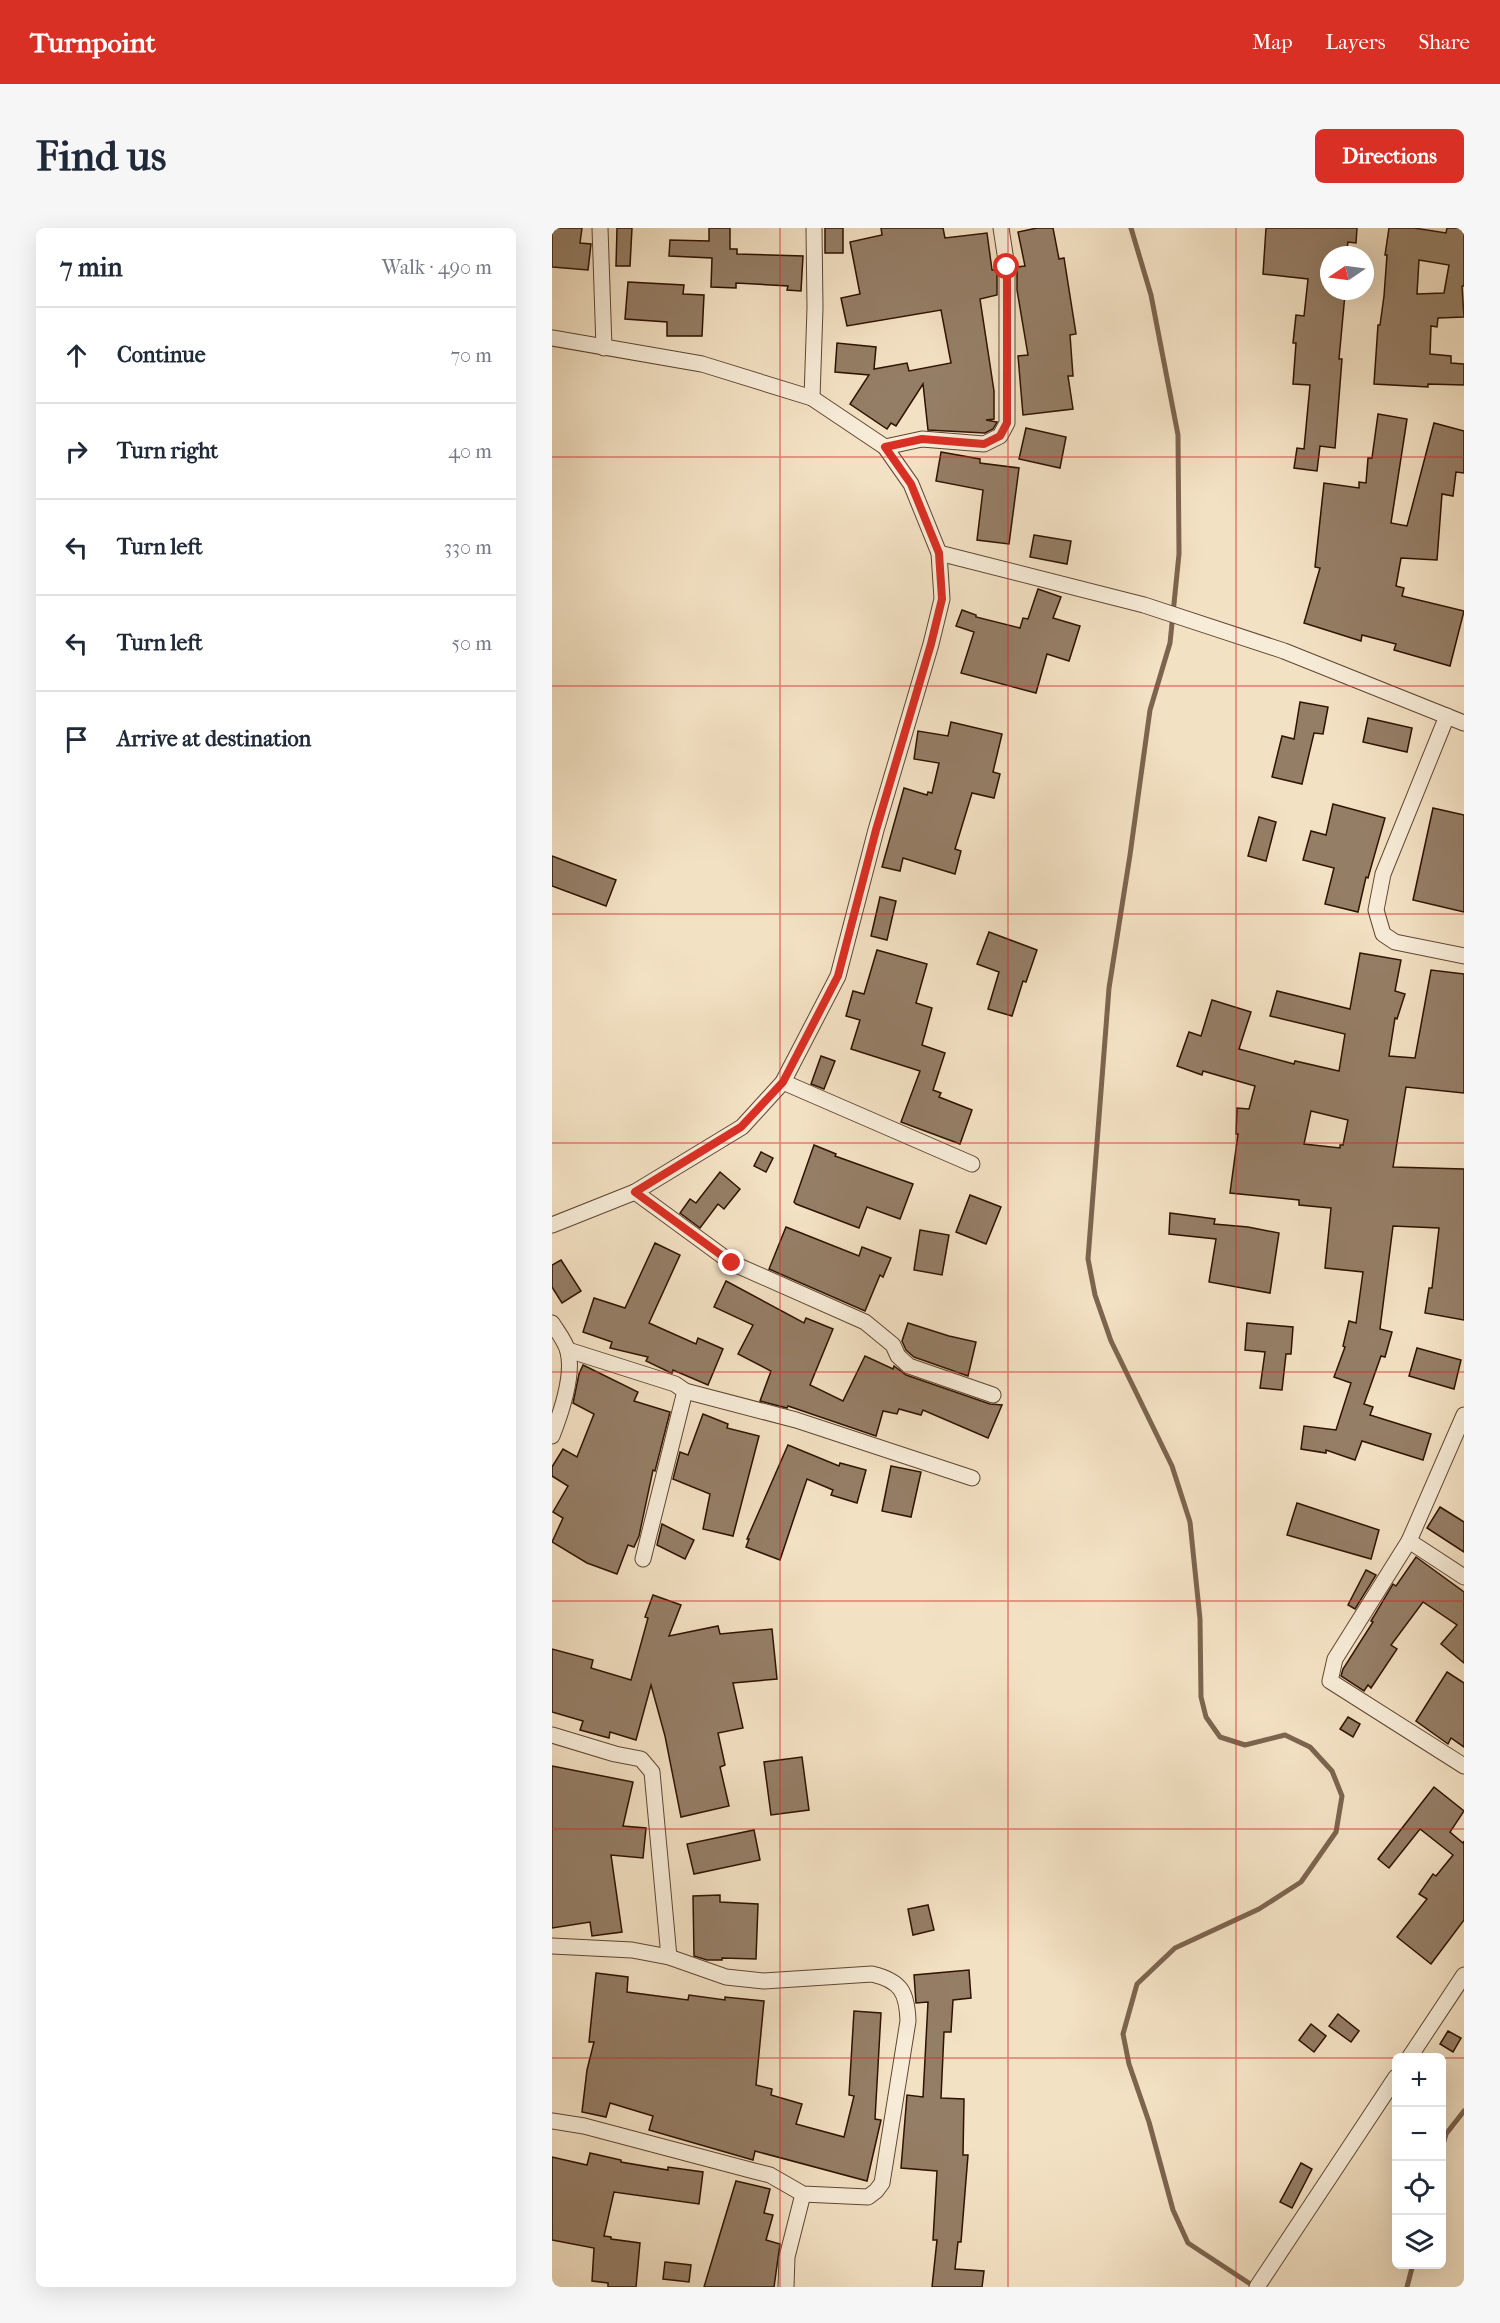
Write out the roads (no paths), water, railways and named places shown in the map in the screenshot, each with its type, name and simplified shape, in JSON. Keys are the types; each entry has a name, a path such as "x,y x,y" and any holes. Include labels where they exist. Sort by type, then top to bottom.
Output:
{"street":[{"path":"600,228 604,348"},
{"path":"812,398 815,308 814,228"},
{"path":"885,447 922,439 984,444 1000,436 1007,423 1007,267 1001,228"},
{"path":"552,338 702,364 812,398 885,447 911,484 939,553 942,599 876,830 838,976 783,1082 741,1127 635,1192 552,1225"},
{"path":"939,553 1144,605 1284,651 1464,723"},
{"path":"1447,716 1383,874 1376,910 1383,934 1395,942 1464,956"},
{"path":"783,1082 972,1164"},
{"path":"635,1192 732,1263 865,1322 893,1344 898,1356 909,1366 993,1395"},
{"path":"552,1323 568,1350 570,1368 561,1413 552,1436"},
{"path":"568,1350 675,1384 685,1391 796,1420 972,1478"},
{"path":"643,1559 685,1391"},
{"path":"1464,1415 1409,1541 1335,1659 1330,1681 1464,1766"},
{"path":"1409,1541 1464,1577"},
{"path":"552,1735 615,1754 641,1759 651,1772 669,1957"},
{"path":"552,1946 632,1950 669,1957 726,1977 764,1982 872,1974 888,1978 899,1986 907,2001 908,2021 882,2182 868,2197 804,2194 770,2175 584,2126 552,2121"},
{"path":"1412,2053 1464,1975"},
{"path":"1261,2281 1392,2083"},
{"path":"786,2287 787,2257 804,2194"}],"waterway":[{"path":"1131,228 1151,295 1178,435 1179,554 1170,643 1150,710 1109,988 1088,1259 1095,1295 1111,1341 1172,1466 1190,1522 1200,1619 1201,1697 1206,1717 1220,1737 1245,1745 1285,1735 1310,1747 1332,1771 1342,1796 1336,1832 1301,1882 1259,1909 1175,1948 1137,1984 1123,2034 1129,2064 1149,2122 1173,2210 1188,2243 1255,2287"},
{"path":"1446,2134 1464,2111"},
{"path":"1407,2287 1412,2269"}]}
